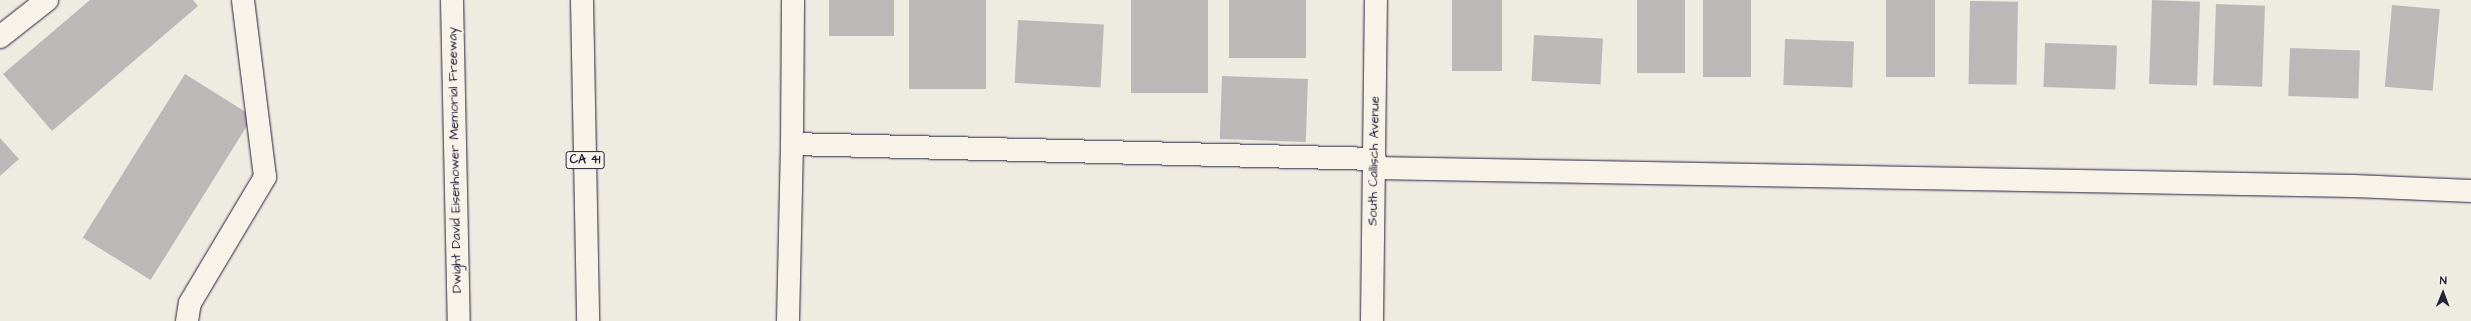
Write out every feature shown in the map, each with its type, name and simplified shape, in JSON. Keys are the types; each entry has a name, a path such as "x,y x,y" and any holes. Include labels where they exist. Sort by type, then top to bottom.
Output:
{"main road":[{"path":"0,37 47,0"},
{"path":"187,321 190,303 265,177 243,0"},
{"path":"448,0 453,56"},
{"name":"Dwight David Eisenhower Memorial Freeway","path":"452,0 459,321"},
{"name":"CA 41","path":"582,0 588,321"},
{"path":"788,321 792,144 793,0"},
{"name":"South Callisch Avenue","path":"1372,321 1376,0"},
{"path":"792,144 1375,163 2345,186 2471,191"}],"building":[{"path":"90,0 193,0 198,6 52,131 3,74"},
{"path":"829,0 894,0 894,36 829,36"},
{"path":"909,0 986,0 986,89 909,89"},
{"path":"1131,0 1208,0 1208,93 1131,93"},
{"path":"1229,0 1306,0 1306,58 1229,58"},
{"path":"1452,0 1502,0 1502,71 1452,71"},
{"path":"1637,0 1685,0 1685,73 1637,73"},
{"path":"1703,0 1751,0 1751,77 1703,77"},
{"path":"1886,0 1935,0 1935,77 1886,77"},
{"path":"2152,0 2200,2 2197,86 2149,84"},
{"path":"1970,1 2018,2 2017,85 1969,84"},
{"path":"2216,4 2265,6 2262,87 2213,85"},
{"path":"2392,5 2440,9 2433,91 2385,87"},
{"path":"1018,20 1104,25 1101,87 1015,83"},
{"path":"1534,35 1603,39 1600,85 1532,81"},
{"path":"1785,39 1854,41 1852,87 1783,85"},
{"path":"2045,43 2117,46 2115,89 2043,87"},
{"path":"2290,48 2360,50 2358,98 2288,96"},
{"path":"185,74 253,116 151,280 83,238"},
{"path":"1222,76 1308,79 1306,142 1220,139"},
{"path":"0,138 19,159 0,176"}]}
